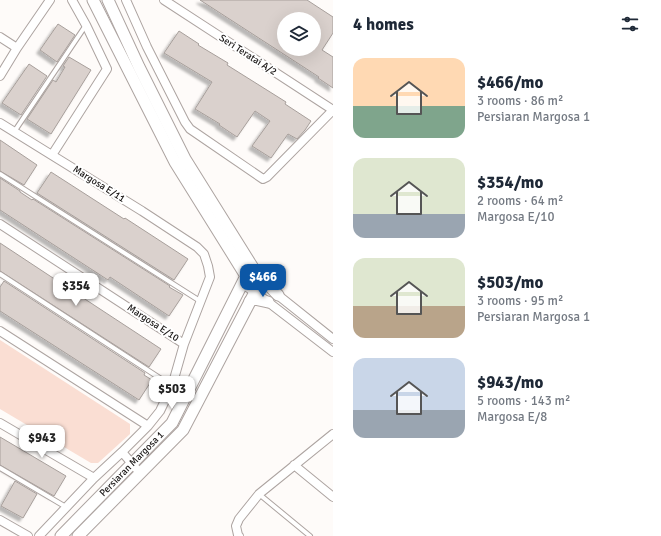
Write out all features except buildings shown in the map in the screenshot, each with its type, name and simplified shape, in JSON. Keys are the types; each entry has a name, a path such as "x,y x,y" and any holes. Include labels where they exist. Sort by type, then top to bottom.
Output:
{"street":[{"path":"0,76 50,0"},
{"path":"52,156 107,69 72,0"},
{"path":"93,0 175,162 247,277 254,292"},
{"path":"108,0 139,67 247,277 256,299 268,302 333,352"},
{"path":"126,0 147,47 190,129 263,179 267,177 333,110"},
{"name":"Seri Teratai A/2","path":"164,0 333,110"},
{"path":"0,37 17,48"},
{"name":"Margosa E/11","path":"0,123 197,247 204,254 210,277 201,301"},
{"name":"Margosa E/10","path":"0,224 184,344"},
{"path":"247,277 278,295 333,339"},
{"name":"Persiaran Margosa 1","path":"61,536 131,463 172,423 247,277"},
{"path":"254,292 278,295"},
{"name":"Persiaran Margosa 1","path":"78,536 183,430 254,292"},
{"path":"39,536 94,478 148,426 160,411 172,386 184,344 201,301"},
{"path":"0,331 148,426"},
{"path":"0,423 94,478"},
{"path":"239,536 236,526 239,519 259,494 294,465 332,437"},
{"path":"122,452 140,473"},
{"path":"294,465 333,497"},
{"path":"0,520 28,536"}],"lane":[{"path":"14,132 86,25"},
{"path":"0,174 201,301"},
{"path":"0,274 172,386"},
{"path":"0,468 66,507"},
{"path":"259,494 310,536"}],"shaded area":[{"path":"0,340 130,424 130,434 98,463 91,463 0,409"}]}
